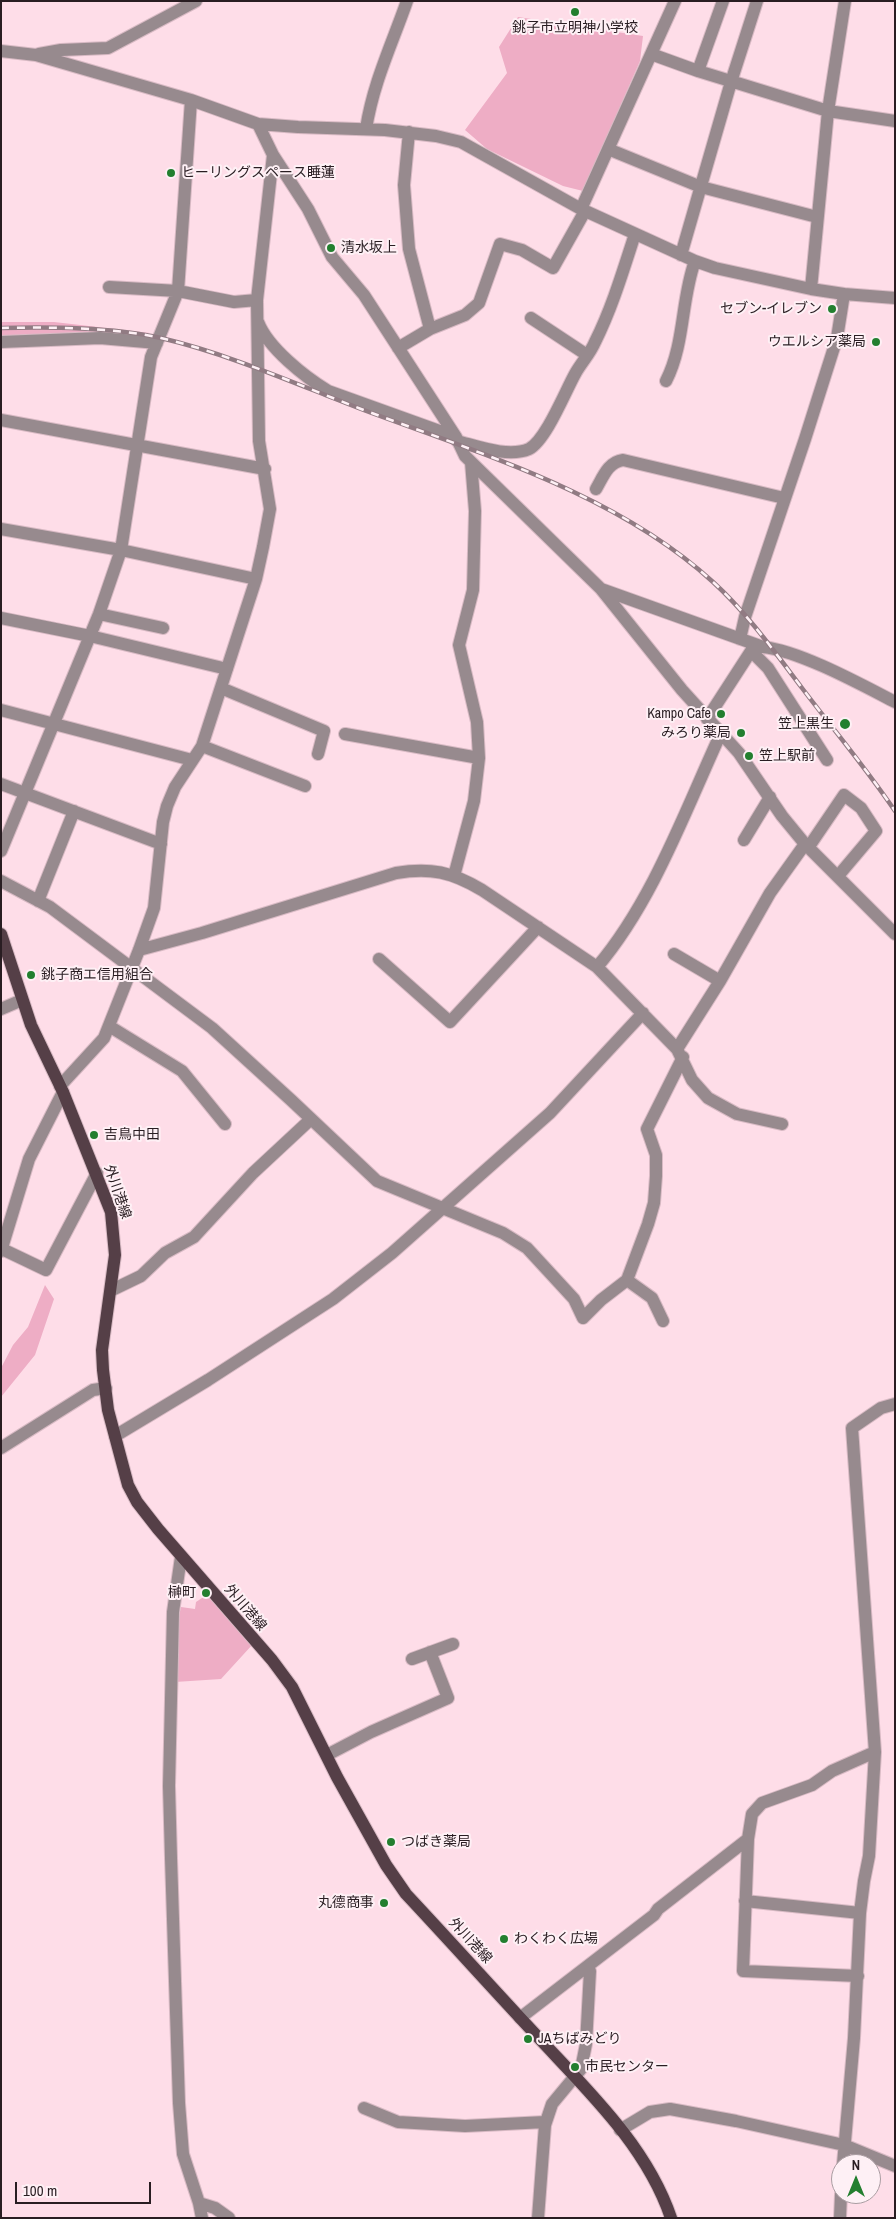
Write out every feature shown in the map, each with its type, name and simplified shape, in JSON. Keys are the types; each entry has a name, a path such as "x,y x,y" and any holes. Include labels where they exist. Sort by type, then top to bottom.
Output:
{"main road":[{"name":"外川港線","path":"1,934 22,1000 97,1173 111,1212 114,1227 115,1255 112,1290 102,1350 108,1410 128,1485 137,1502 181,1557 272,1660 292,1687 386,1864 406,1894 575,2077 620,2130 650,2170 671,2218"}],"street":[{"path":"36,55 62,50 108,48 196,1"},
{"path":"366,128 370,104 381,68 407,1"},
{"path":"398,348 430,330 465,315 479,303 500,244 522,250 553,268 583,210 608,149 675,1"},
{"path":"698,71 722,1"},
{"path":"681,255 731,82 757,1"},
{"path":"810,289 828,111 845,1"},
{"path":"1,51 36,55 190,100 258,124 298,128 366,128 409,132 461,142 583,210 695,261 715,268 810,289 895,298"},
{"path":"651,54 731,82 828,111 895,120"},
{"path":"1,851 90,636 121,550 151,357 178,291 190,100"},
{"path":"258,124 273,155 308,209 332,257 364,295 465,456 601,589 682,690 739,753 806,846 895,934"},
{"path":"409,132 404,185 409,249 430,330"},
{"path":"608,149 701,187 817,217"},
{"path":"97,1173 46,1270 2,1250 30,1159 61,1089 104,1038 139,950 154,908 163,822 167,806 175,787 202,746 256,579 270,509 259,441 257,300 273,155"},
{"path":"257,320 262,332 314,383 328,391 456,439 500,451 521,451 531,447 554,418 575,374 594,344 609,310 635,234"},
{"path":"666,381 681,330 689,277 695,261"},
{"path":"109,287 178,291 234,302 257,300"},
{"path":"740,639 745,617 837,338 844,294"},
{"path":"531,318 587,355"},
{"path":"1,342 100,338 157,343"},
{"path":"1,420 138,447 265,469"},
{"path":"596,489 609,466 623,460 784,498"},
{"path":"454,876 474,801 479,758 477,722 459,645 473,590 474,511 470,462"},
{"path":"1,529 121,550 256,579"},
{"path":"601,589 740,639 752,647 768,668 827,760"},
{"path":"98,614 164,628"},
{"path":"1,618 90,636 227,669"},
{"path":"708,718 752,647"},
{"path":"752,647 776,648 895,702"},
{"path":"221,688 324,731 318,754"},
{"path":"1,710 53,722 192,760"},
{"path":"597,966 618,942 653,880 722,733"},
{"path":"345,734 479,758"},
{"path":"202,746 305,786"},
{"path":"1,784 161,844"},
{"path":"1,881 50,907 212,1028 377,1181 503,1233 527,1248 574,1299 583,1318 601,1300 627,1280 654,1203 656,1155 647,1129 680,1053 770,893 844,795 861,808 876,831 838,876"},
{"path":"744,840 770,797"},
{"path":"38,901 74,812"},
{"path":"139,950 202,933 396,873 427,870 442,871 482,890 597,966 680,1053 692,1080 708,1098 737,1114 782,1124"},
{"path":"379,959 450,1022 538,927"},
{"path":"674,954 720,981"},
{"path":"1,1009 22,1000"},
{"path":"115,1436 216,1375 333,1299 392,1253 550,1113 643,1013"},
{"path":"109,1026 182,1071 225,1124"},
{"path":"112,1290 141,1276 165,1252 194,1237 253,1173 311,1119"},
{"path":"627,1280 652,1298 663,1321"},
{"path":"1,1448 92,1390 106,1388"},
{"path":"844,2154 858,1976 860,1914 869,1856 875,1752 852,1428 881,1408 895,1404"},
{"path":"181,1557 173,1612 169,1786 170,1849 183,2154 202,2218"},
{"path":"412,1659 452,1644"},
{"path":"327,1755 371,1732 448,1698 430,1652"},
{"path":"858,1976 743,1971 748,1839 752,1814 762,1803 812,1785 832,1771 875,1752"},
{"path":"520,2018 587,1968 658,1909 748,1839"},
{"path":"745,1901 860,1914"},
{"path":"538,2218 546,2122 552,2104 580,2069 586,2044 590,1971 587,1968"},
{"path":"364,2108 398,2122 465,2126 546,2122"},
{"path":"620,2130 650,2112 670,2109 736,2121 844,2145 895,2166"},
{"path":"199,2203 215,2208 229,2218"},
{"path":"840,2218 841,2204"}],"shaded area":[{"path":"518,17 643,36 640,61 583,191 563,186 487,149 465,130 507,73 499,47"},
{"path":"1,322 54,322 150,333 1,340"},
{"path":"45,1285 54,1299 35,1355 1,1397 1,1368 13,1345 28,1327"},
{"path":"208,1594 253,1644 221,1679 175,1682 178,1621 181,1607 195,1609 196,1602"}],"railway":[{"path":"1,328 61,328 142,334 212,352 500,460 591,500 634,524 675,551 725,594 749,619 895,811"}],"place":[{"name":"銚子市立明神小学校","path":"575,12"},
{"name":"ヒーリングスペース睡蓮","path":"171,173"},
{"name":"清水坂上","path":"331,248"},
{"name":"セブン-イレブン","path":"832,309"},
{"name":"ウエルシア薬局","path":"876,342"},
{"name":"Kampo Cafe","path":"721,714"},
{"name":"笠上黒生","path":"845,724"},
{"name":"みろり薬局","path":"741,733"},
{"name":"笠上駅前","path":"749,756"},
{"name":"銚子商エ信用組合","path":"31,975"},
{"name":"吉鳥中田","path":"94,1135"},
{"name":"榊町","path":"206,1593"},
{"name":"つばき薬局","path":"391,1842"},
{"name":"丸德商事","path":"384,1903"},
{"name":"わくわく広場","path":"504,1939"},
{"name":"JAちばみどり","path":"528,2039"},
{"name":"市民センター","path":"575,2067"}]}
